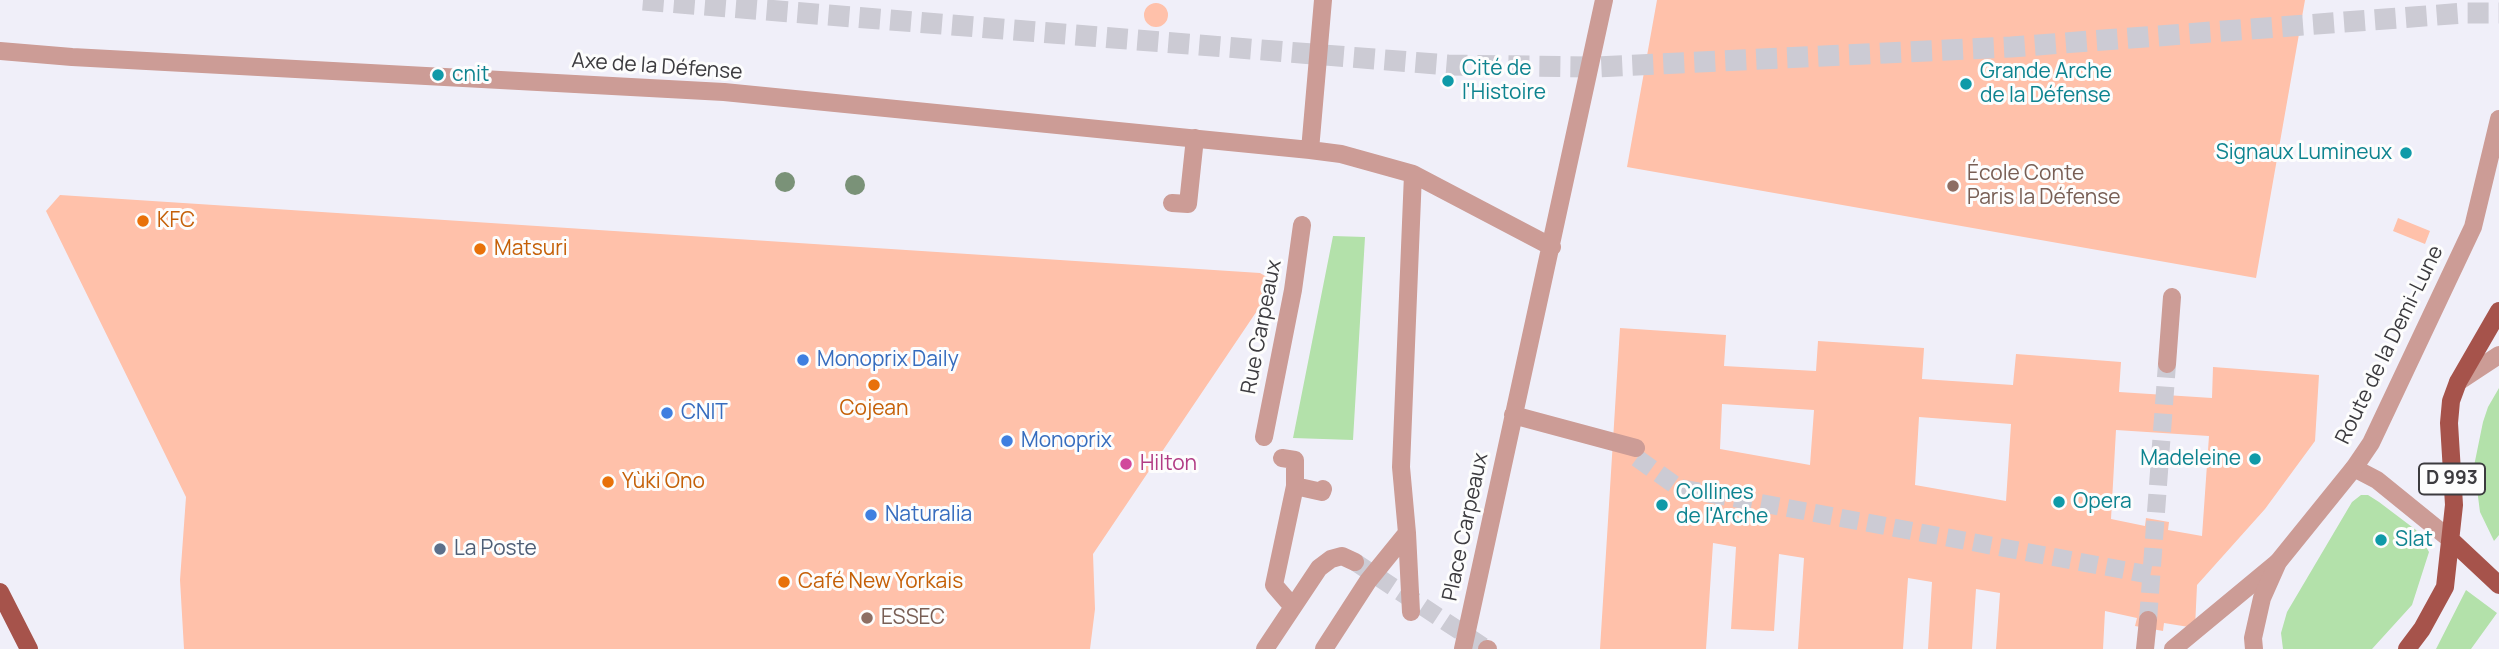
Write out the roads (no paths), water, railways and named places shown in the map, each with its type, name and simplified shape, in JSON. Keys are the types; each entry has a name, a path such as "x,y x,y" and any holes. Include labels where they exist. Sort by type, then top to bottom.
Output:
{"main road":[{"name":"D 993","path":"2407,649 2422,629 2445,587 2454,505 2449,423 2451,401 2458,382 2499,311"},
{"path":"2451,540 2499,584"},
{"path":"0,592 29,649"}],"street":[{"path":"1310,150 1323,0"},
{"name":"Place Carpeaux","path":"1464,649 1604,0"},
{"name":"Axe de la Défense","path":"0,51 26,55 723,92 1310,150 1340,154 1413,174 1552,247"},
{"name":"Route de la Demi-Lune","path":"2255,649 2253,638 2262,598 2278,562 2371,443 2473,227 2499,119"},
{"path":"1180,190 1195,138"},
{"path":"1411,612 1401,467 1413,174"},
{"name":"Rue Carpeaux","path":"1264,437 1293,290 1302,225"},
{"path":"2167,364 2172,297"},
{"path":"2458,382 2499,355"},
{"path":"1513,415 1636,448"},
{"path":"1282,458 1295,460 1295,486 1274,584 1293,607"},
{"path":"2354,468 2377,480 2451,540"},
{"path":"1295,486 1322,492 1323,489"},
{"path":"1324,649 1368,581 1407,533"},
{"path":"1265,649 1293,607 1303,580 1331,559 1342,556 1355,562"},
{"path":"2173,649 2278,562"},
{"path":"2145,649 2148,620"}],"tunnel":[{"path":"643,0 1448,65 1596,67 2011,47 2465,13 2499,13"},
{"path":"2148,620 2167,364"},
{"path":"1637,458 1679,488 2151,575"},
{"path":"1355,562 1487,649"}],"place":[{"name":"cnit","path":"438,75"},
{"name":"Cité de l'Histoire","path":"1448,81"},
{"name":"Grande Arche de la Défense","path":"1966,84"},
{"name":"Signaux Lumineux","path":"2406,153"},
{"name":"École Conte Paris la Défense","path":"1953,186"},
{"name":"KFC","path":"143,221"},
{"name":"Matsuri","path":"480,249"},
{"name":"Monoprix Daily","path":"803,360"},
{"name":"Cojean","path":"874,385"},
{"name":"CNIT","path":"667,413"},
{"name":"Monoprix","path":"1007,441"},
{"name":"Madeleine","path":"2255,459"},
{"name":"Hilton","path":"1126,464"},
{"name":"Yùki Ono","path":"608,482"},
{"name":"Opera","path":"2059,502"},
{"name":"Collines de l'Arche","path":"1662,505"},
{"name":"Naturalia","path":"871,515"},
{"name":"Slat","path":"2381,540"},
{"name":"La Poste","path":"440,549"},
{"name":"Café New Yorkais","path":"784,582"},
{"name":"ESSEC","path":"867,618"}]}
